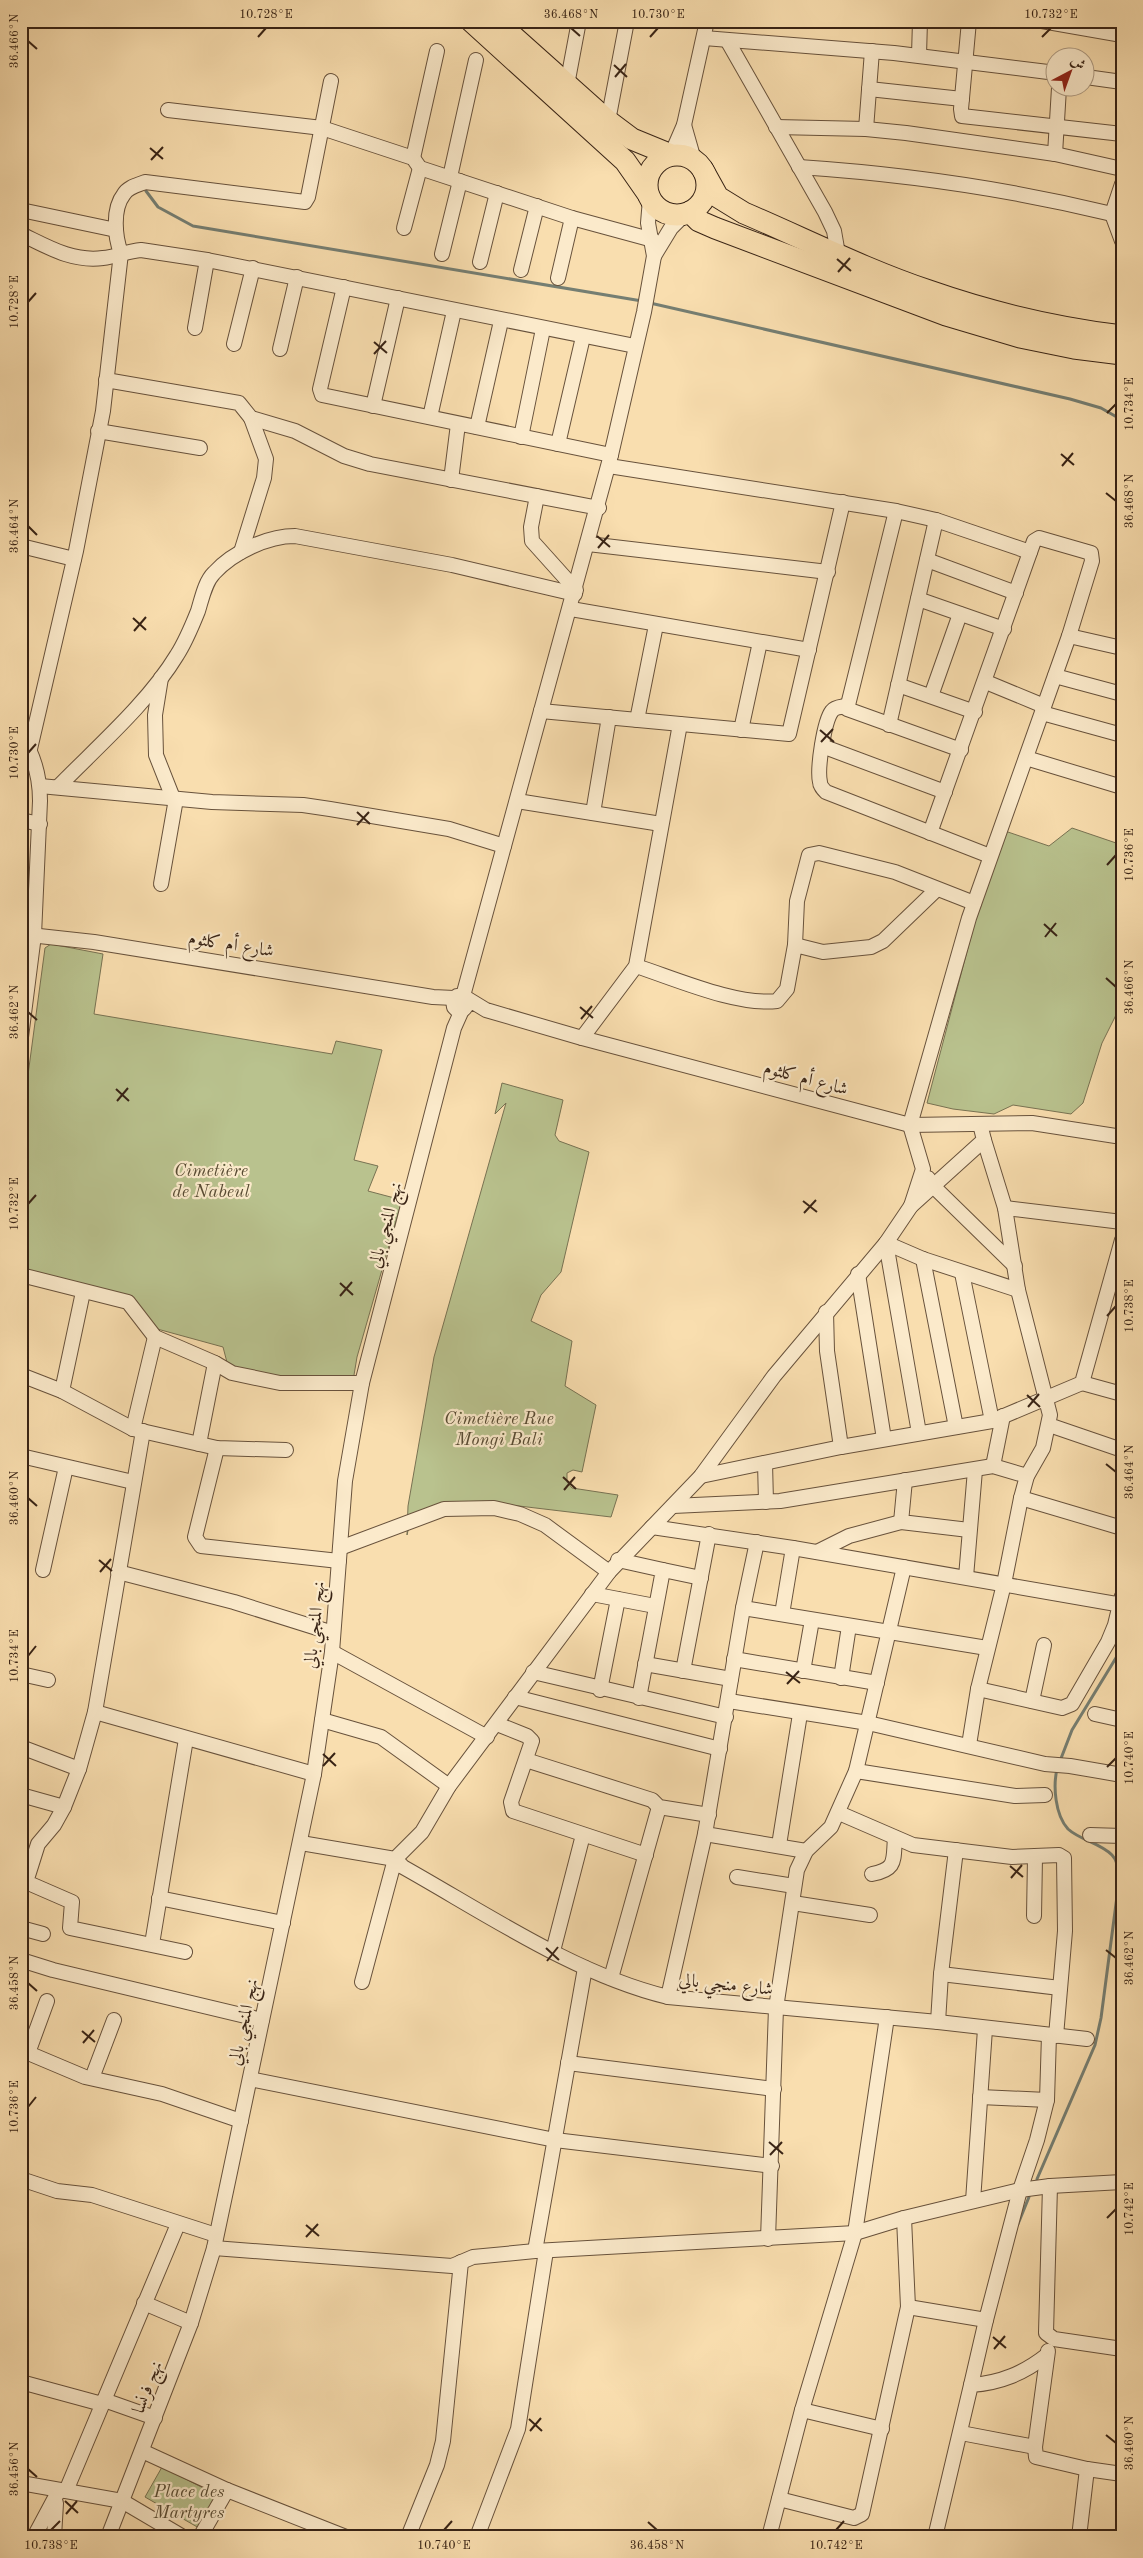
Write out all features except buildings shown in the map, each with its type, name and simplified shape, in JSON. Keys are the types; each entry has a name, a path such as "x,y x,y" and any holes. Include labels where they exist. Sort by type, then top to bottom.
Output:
{"highway":[{"path":"471,21 625,162 649,196 664,212 687,214 715,228 946,315 1020,337 1074,348 1122,354"},
{"path":"496,21 567,86 632,139 672,155 687,156 698,165 718,196 729,204 838,254 929,291 1023,319 1074,330 1122,336"},
{"path":"649,196 648,179 654,165 672,155"},
{"path":"687,214 698,207 707,190 698,165"}],"street":[{"path":"567,86 579,21"},
{"path":"608,121 627,21"},
{"path":"672,155 684,125 707,21"},
{"path":"919,55 920,21"},
{"path":"969,21 960,113 962,116 1122,134"},
{"path":"1042,21 1073,24 1122,35"},
{"path":"704,38 919,55 1046,71"},
{"path":"727,40 834,230 838,254"},
{"path":"404,228 437,51"},
{"path":"866,129 872,51"},
{"path":"442,254 476,60"},
{"path":"1096,78 1122,82"},
{"path":"30,749 74,559 98,431 121,253 117,242 116,230 123,194 130,188 145,182 305,202 308,197 331,81"},
{"path":"869,89 962,99"},
{"path":"1055,154 1058,98"},
{"path":"168,110 322,128 455,179 572,218 652,240"},
{"path":"684,125 698,165"},
{"path":"776,127 866,129 1055,154 1122,169"},
{"path":"799,167 903,176 1058,201 1112,214"},
{"path":"1122,184 1112,214 1122,241"},
{"path":"480,262 497,193"},
{"path":"649,196 648,223 654,256"},
{"path":"521,270 537,206"},
{"path":"21,210 116,230"},
{"path":"654,256 671,228 687,214"},
{"path":"558,278 572,218"},
{"path":"21,234 60,253 79,258 100,259 141,250 207,260 254,268 543,330 635,346"},
{"name":"نهج المنجي بالي","path":"215,2242 301,1843 314,1774 332,1652 346,1481 362,1383 460,1004 599,508 648,294 654,256"},
{"path":"195,328 207,260"},
{"path":"234,344 254,268"},
{"path":"280,349 297,277"},
{"path":"344,287 319,393 325,396 558,444 610,461 896,511 936,520 1030,552"},
{"path":"373,406 398,298"},
{"path":"430,417 454,311"},
{"path":"477,428 501,321"},
{"path":"521,437 543,330"},
{"path":"558,444 583,337"},
{"path":"106,380 238,403 252,418 266,459 264,478 241,552"},
{"path":"252,418 295,431 344,456 451,480 599,508"},
{"path":"451,480 458,424"},
{"path":"98,431 200,448"},
{"path":"537,496 531,527 532,541 575,592"},
{"path":"541,711 790,733 843,502"},
{"path":"846,706 896,511"},
{"path":"889,725 936,520"},
{"path":"58,787 132,711 161,678 177,656 192,628 208,582 215,572 241,552 282,536 295,536 452,565 575,592"},
{"path":"930,833 986,682 1030,552 1037,538 1089,551 1093,554 1070,636 974,903 910,1125 923,1168 932,1186 1015,1266"},
{"path":"588,544 828,572"},
{"path":"21,546 74,559"},
{"path":"927,560 1016,593"},
{"path":"918,598 1004,629"},
{"path":"570,609 810,650"},
{"path":"930,696 960,614"},
{"path":"636,720 656,625"},
{"path":"1070,636 1122,648"},
{"path":"741,730 760,642"},
{"path":"1055,676 1122,694"},
{"path":"161,678 155,715 155,748 160,769 174,798 161,884"},
{"path":"986,682 1043,709 1122,735"},
{"path":"898,685 974,712"},
{"path":"846,706 850,711 961,750"},
{"path":"846,706 834,708 830,714 822,746 819,778 820,785 826,792 990,856"},
{"path":"593,813 609,717"},
{"path":"582,1038 636,966 680,724"},
{"path":"21,735 30,749 40,786 40,824 28,935 21,1037"},
{"path":"822,746 945,792"},
{"path":"1026,758 1122,787"},
{"path":"40,786 330,809 449,829 504,846"},
{"path":"517,801 661,824"},
{"path":"21,820 40,824"},
{"path":"636,966 739,999 760,1003 778,1001 787,989 795,945 797,901 809,855 819,853 895,872 936,890 974,903"},
{"path":"795,945 824,952 872,947 883,941 936,890"},
{"name":"شارع أم كلثوم","path":"28,935 72,939 292,972 433,997 910,1125 1049,1124 1122,1137"},
{"path":"969,1745 978,1689 1004,1584 1021,1498 1027,1476 1043,1448 1049,1426 1047,1398 1018,1290 1005,1208 980,1124"},
{"path":"362,1982 395,1860 422,1832 450,1786 497,1724 533,1672 618,1560 701,1476 774,1376 886,1243 911,1206 984,1140"},
{"path":"911,1206 923,1168"},
{"path":"1005,1208 1122,1222"},
{"path":"1082,1383 1108,1289 1120,1255 1122,1240"},
{"path":"886,1243 962,1273 1018,1290"},
{"path":"886,1243 919,1433"},
{"path":"923,1259 956,1427"},
{"path":"962,1273 998,1418 993,1466"},
{"path":"858,1274 884,1440"},
{"path":"21,1275 128,1302 155,1337 215,1363 232,1374 280,1383 362,1383"},
{"path":"1108,1289 1122,1293"},
{"path":"62,1391 84,1292"},
{"path":"826,1312 827,1351 841,1447"},
{"path":"155,1337 138,1430 133,1482 95,1712 79,1768 64,1807 54,1825 38,1844 24,1882 72,1902 70,1928 185,1952"},
{"path":"198,1444 215,1363"},
{"path":"21,1375 62,1391 138,1430 217,1448 286,1450"},
{"path":"701,1476 841,1447 998,1418 1082,1383 1122,1394"},
{"path":"1049,1426 1122,1450"},
{"path":"217,1448 195,1537 197,1543 201,1546 340,1555 444,1509 494,1508 520,1514 545,1525 608,1572"},
{"path":"21,1456 133,1482"},
{"path":"765,1463 766,1502"},
{"path":"673,1506 766,1502 993,1466 1027,1476"},
{"path":"44,1570 66,1467"},
{"path":"966,1577 975,1470"},
{"path":"901,1522 905,1480"},
{"path":"1021,1498 1122,1528"},
{"path":"817,1552 849,1536 901,1522 969,1530"},
{"path":"652,1527 709,1534 1121,1602 1108,1642 1072,1704 1062,1708 978,1689"},
{"path":"683,1671 709,1534"},
{"path":"668,1997 709,1815 729,1701 734,1659 757,1542"},
{"path":"782,1614 794,1548"},
{"path":"618,1560 701,1578"},
{"path":"768,2238 776,2008 794,1886 800,1861 806,1851 831,1827 839,1813 856,1771 904,1567"},
{"path":"639,1698 663,1570"},
{"path":"118,1572 234,1602 334,1633"},
{"path":"592,1594 655,1606"},
{"path":"600,1690 618,1599"},
{"path":"743,1608 987,1648"},
{"path":"803,1671 812,1620"},
{"path":"840,1678 849,1626"},
{"path":"1032,1701 1044,1645"},
{"path":"332,1652 487,1737"},
{"path":"734,1659 877,1684"},
{"path":"645,1664 731,1680"},
{"path":"533,1672 600,1690 726,1717"},
{"path":"21,1674 48,1680"},
{"path":"515,1698 720,1749"},
{"path":"729,1701 800,1714 868,1723 1049,1764 1122,1775"},
{"path":"95,1712 314,1774"},
{"path":"779,1845 800,1714"},
{"path":"1095,1714 1122,1720"},
{"path":"322,1720 382,1737 450,1786"},
{"path":"497,1724 530,1738 532,1744 511,1802 513,1811 646,1855"},
{"path":"152,1944 186,1739"},
{"path":"21,1747 79,1768"},
{"path":"526,1760 652,1800 659,1807 709,1815"},
{"path":"856,1771 1015,1796 1045,1795"},
{"path":"21,1795 64,1807"},
{"path":"611,1978 659,1807"},
{"path":"839,1813 913,1845 1035,1857 1059,1855 1064,1858 1065,1931 1060,1988 1052,2036 1047,2100 1037,2140 1020,2190 986,2320 961,2433 935,2537"},
{"path":"705,1834 806,1851"},
{"path":"553,1951 583,1835"},
{"path":"1090,1835 1122,1836"},
{"path":"872,1874 887,1871 892,1866 895,1838"},
{"path":"301,1843 395,1860"},
{"path":"938,2022 941,1974 956,1850"},
{"path":"1034,1916 1035,1857"},
{"name":"شارع منجي بالي","path":"395,1860 403,1867 553,1951 586,1968 637,1989 668,1997 938,2022 985,2029 1087,2039"},
{"path":"737,1877 794,1886"},
{"path":"159,1898 283,1922"},
{"path":"793,1902 870,1915"},
{"path":"21,1928 43,1934"},
{"path":"21,1960 53,1970 262,2020"},
{"path":"477,2537 518,2429 555,2140 586,1968"},
{"path":"941,1974 1060,1988"},
{"path":"47,2001 24,2051 92,2078 162,2094 241,2121"},
{"path":"769,2537 802,2410 855,2233 887,2017"},
{"path":"92,2078 114,2020"},
{"path":"973,2201 985,2029"},
{"path":"568,2063 774,2089"},
{"path":"250,2079 555,2140 772,2166"},
{"path":"980,2097 1047,2100"},
{"path":"21,2179 57,2192 92,2195 178,2224 215,2242 452,2266 472,2257 540,2251 855,2233 904,2218 1020,2190 1050,2186 1122,2182"},
{"path":"1050,2186 1046,2331 1050,2338 1035,2447 1036,2457 1087,2469 1122,2474"},
{"path":"779,2499 854,2518 860,2516 882,2429 908,2307 904,2218"},
{"path":"34,2537 60,2492 103,2402 178,2224"},
{"name":"نهج فرنسا","path":"108,2537 191,2323 215,2242"},
{"path":"408,2537 437,2465 442,2447 462,2262"},
{"path":"144,2303 191,2323"},
{"path":"908,2307 986,2320"},
{"path":"1050,2338 1122,2349"},
{"path":"971,2385 1006,2379 1028,2369 1047,2354"},
{"path":"21,2382 103,2402 154,2418"},
{"path":"802,2410 882,2429"},
{"path":"961,2433 1035,2447"},
{"path":"142,2451 227,2490 346,2537"},
{"path":"1079,2537 1087,2469"},
{"path":"21,2483 60,2492 122,2501 182,2537"},
{"path":"200,2537 227,2490"},
{"path":"54,2537 53,2524 60,2492"}],"green space":[{"path":"1072,828 1122,845 1122,1003 1102,1043 1083,1103 1071,1114 1013,1105 994,1114 953,1109 927,1103 975,921 1005,831 1049,846"},
{"name":"Cimetière de Nabeul","path":"51,944 103,954 94,1014 332,1054 336,1041 382,1050 354,1160 378,1166 368,1191 402,1200 357,1357 353,1381 270,1381 229,1370 223,1347 150,1327 132,1301 21,1274 21,1127 45,948"},
{"name":"Cimetière Rue Mongi Bali","path":"502,1083 563,1100 555,1135 559,1141 589,1152 561,1272 541,1295 531,1321 572,1341 565,1386 596,1405 582,1472 573,1470 567,1473 567,1482 572,1488 618,1495 611,1517 519,1506 450,1505 412,1514 407,1535 408,1506 434,1357 506,1103 495,1114"},
{"name":"Place des Martyres","path":"162,2467 217,2495 199,2528 145,2497"}],"waterway":[{"path":"146,191 158,207 193,226 642,301"},
{"path":"650,303 1070,399 1101,408 1122,420"},
{"path":"1060,1761 1072,1730 1122,1648"},
{"path":"1037,2179 1095,2045 1101,2018 1119,1881 1117,1864 1112,1855 1102,1847 1073,1833 1068,1829 1060,1816 1056,1800 1055,1784 1057,1769"},
{"path":"1018,2224 1029,2197"}]}
